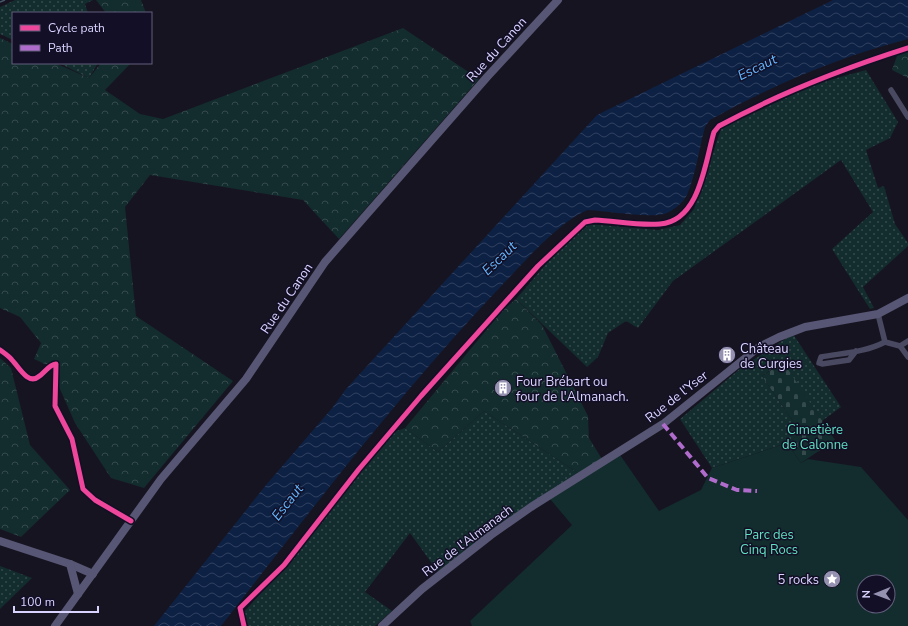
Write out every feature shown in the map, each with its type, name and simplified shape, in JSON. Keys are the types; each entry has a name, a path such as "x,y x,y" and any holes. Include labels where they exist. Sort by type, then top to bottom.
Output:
{"main road":[{"name":"Rue du Canon","path":"55,626 161,479 246,379 325,262 487,76 558,0"},
{"name":"Rue de l'Yser","path":"573,480 663,424 737,363 766,343 805,327 878,314 908,298"},
{"name":"Rue de l'Almanach","path":"382,626 460,559 531,507 573,480"},
{"path":"0,541 70,564 93,574"},
{"path":"70,564 78,594"}],"street":[{"path":"891,90 908,117"},
{"path":"878,314 885,342"},
{"path":"900,346 908,341"},
{"path":"856,351 849,360 822,364 820,363 821,357 856,351 874,348 885,342 900,346 908,357"},
{"path":"0,350 11,358 28,377 32,379 38,378 52,365 56,364 55,406 72,439 83,489 95,500 131,521"}],"green space":[{"path":"15,0 93,0 85,4 88,12 12,12 12,40 0,34 0,7"},
{"path":"96,0 141,0 146,12 105,12"},
{"path":"403,28 479,79 339,239 303,200 150,175 125,207 136,316 233,381 144,488 111,478 75,423 56,380 56,365 47,365 34,359 41,343 20,317 0,308 0,38 12,44 12,64 57,64 89,78 100,64 130,64 105,90 140,114 163,119"},
{"path":"908,49 908,78 892,70 898,53"},
{"path":"61,64 97,64 89,78"},
{"path":"866,70 898,122 890,138 866,150 878,188 884,186 895,224 908,243 908,246 863,287 874,308 870,309 832,249 873,212 841,160 673,281 638,328 626,321 608,333 598,357 587,367 516,299 547,263 588,224 658,230 680,225 694,209 721,129 812,85"},
{"path":"516,299 542,325 588,416 589,438 602,459 581,475 484,411 438,452 405,428 503,310"},
{"path":"793,334 841,407 822,421 782,362 762,376 801,433 787,443 712,468 680,419 742,367"},
{"path":"0,358 11,368 30,445 70,490 21,537 0,529"},
{"name":"Cimetière de Calonne","path":"783,362 835,440 801,463 787,443 801,433 762,376"},
{"path":"484,411 581,475 438,572 410,533 365,592 392,611 375,626 248,626 244,612 285,566 336,498 388,434 405,428 438,452"},
{"name":"Parc des Cinq Rocs","path":"787,443 801,463 808,459 861,467 908,520 908,626 472,626 470,621 572,525 550,499 618,452 659,511 701,490 712,468"},
{"path":"0,566 32,578 0,609"}],"water":[{"name":"Escaut","path":"833,0 908,0 908,39 857,54 806,73 757,95 710,120 705,127 695,170 687,195 680,204 671,211 664,214 648,215 588,210 567,222 522,264 430,365 358,451 221,626 154,626 266,485 333,407 346,389 597,115"}],"railway":[{"path":"0,2 5,0"}],"marked path":[{"path":"663,424 708,478 737,490 757,491"}],"cycle path":[{"path":"244,626 240,608 284,565 359,469 421,396 538,266 585,222 595,220 636,224 660,224 673,220 684,213 699,188 704,174 714,132 719,126 788,92 812,82 859,64 908,48"},
{"path":"0,350 11,359 27,377 31,379 38,377 51,366 56,364 55,406 72,439 83,489 95,500 131,521"}],"place":[{"name":"Château de Curgies","path":"727,355"},
{"name":"Four Brébart ou four de l'Almanach.","path":"503,388"},
{"name":"5 rocks","path":"832,579"}]}
